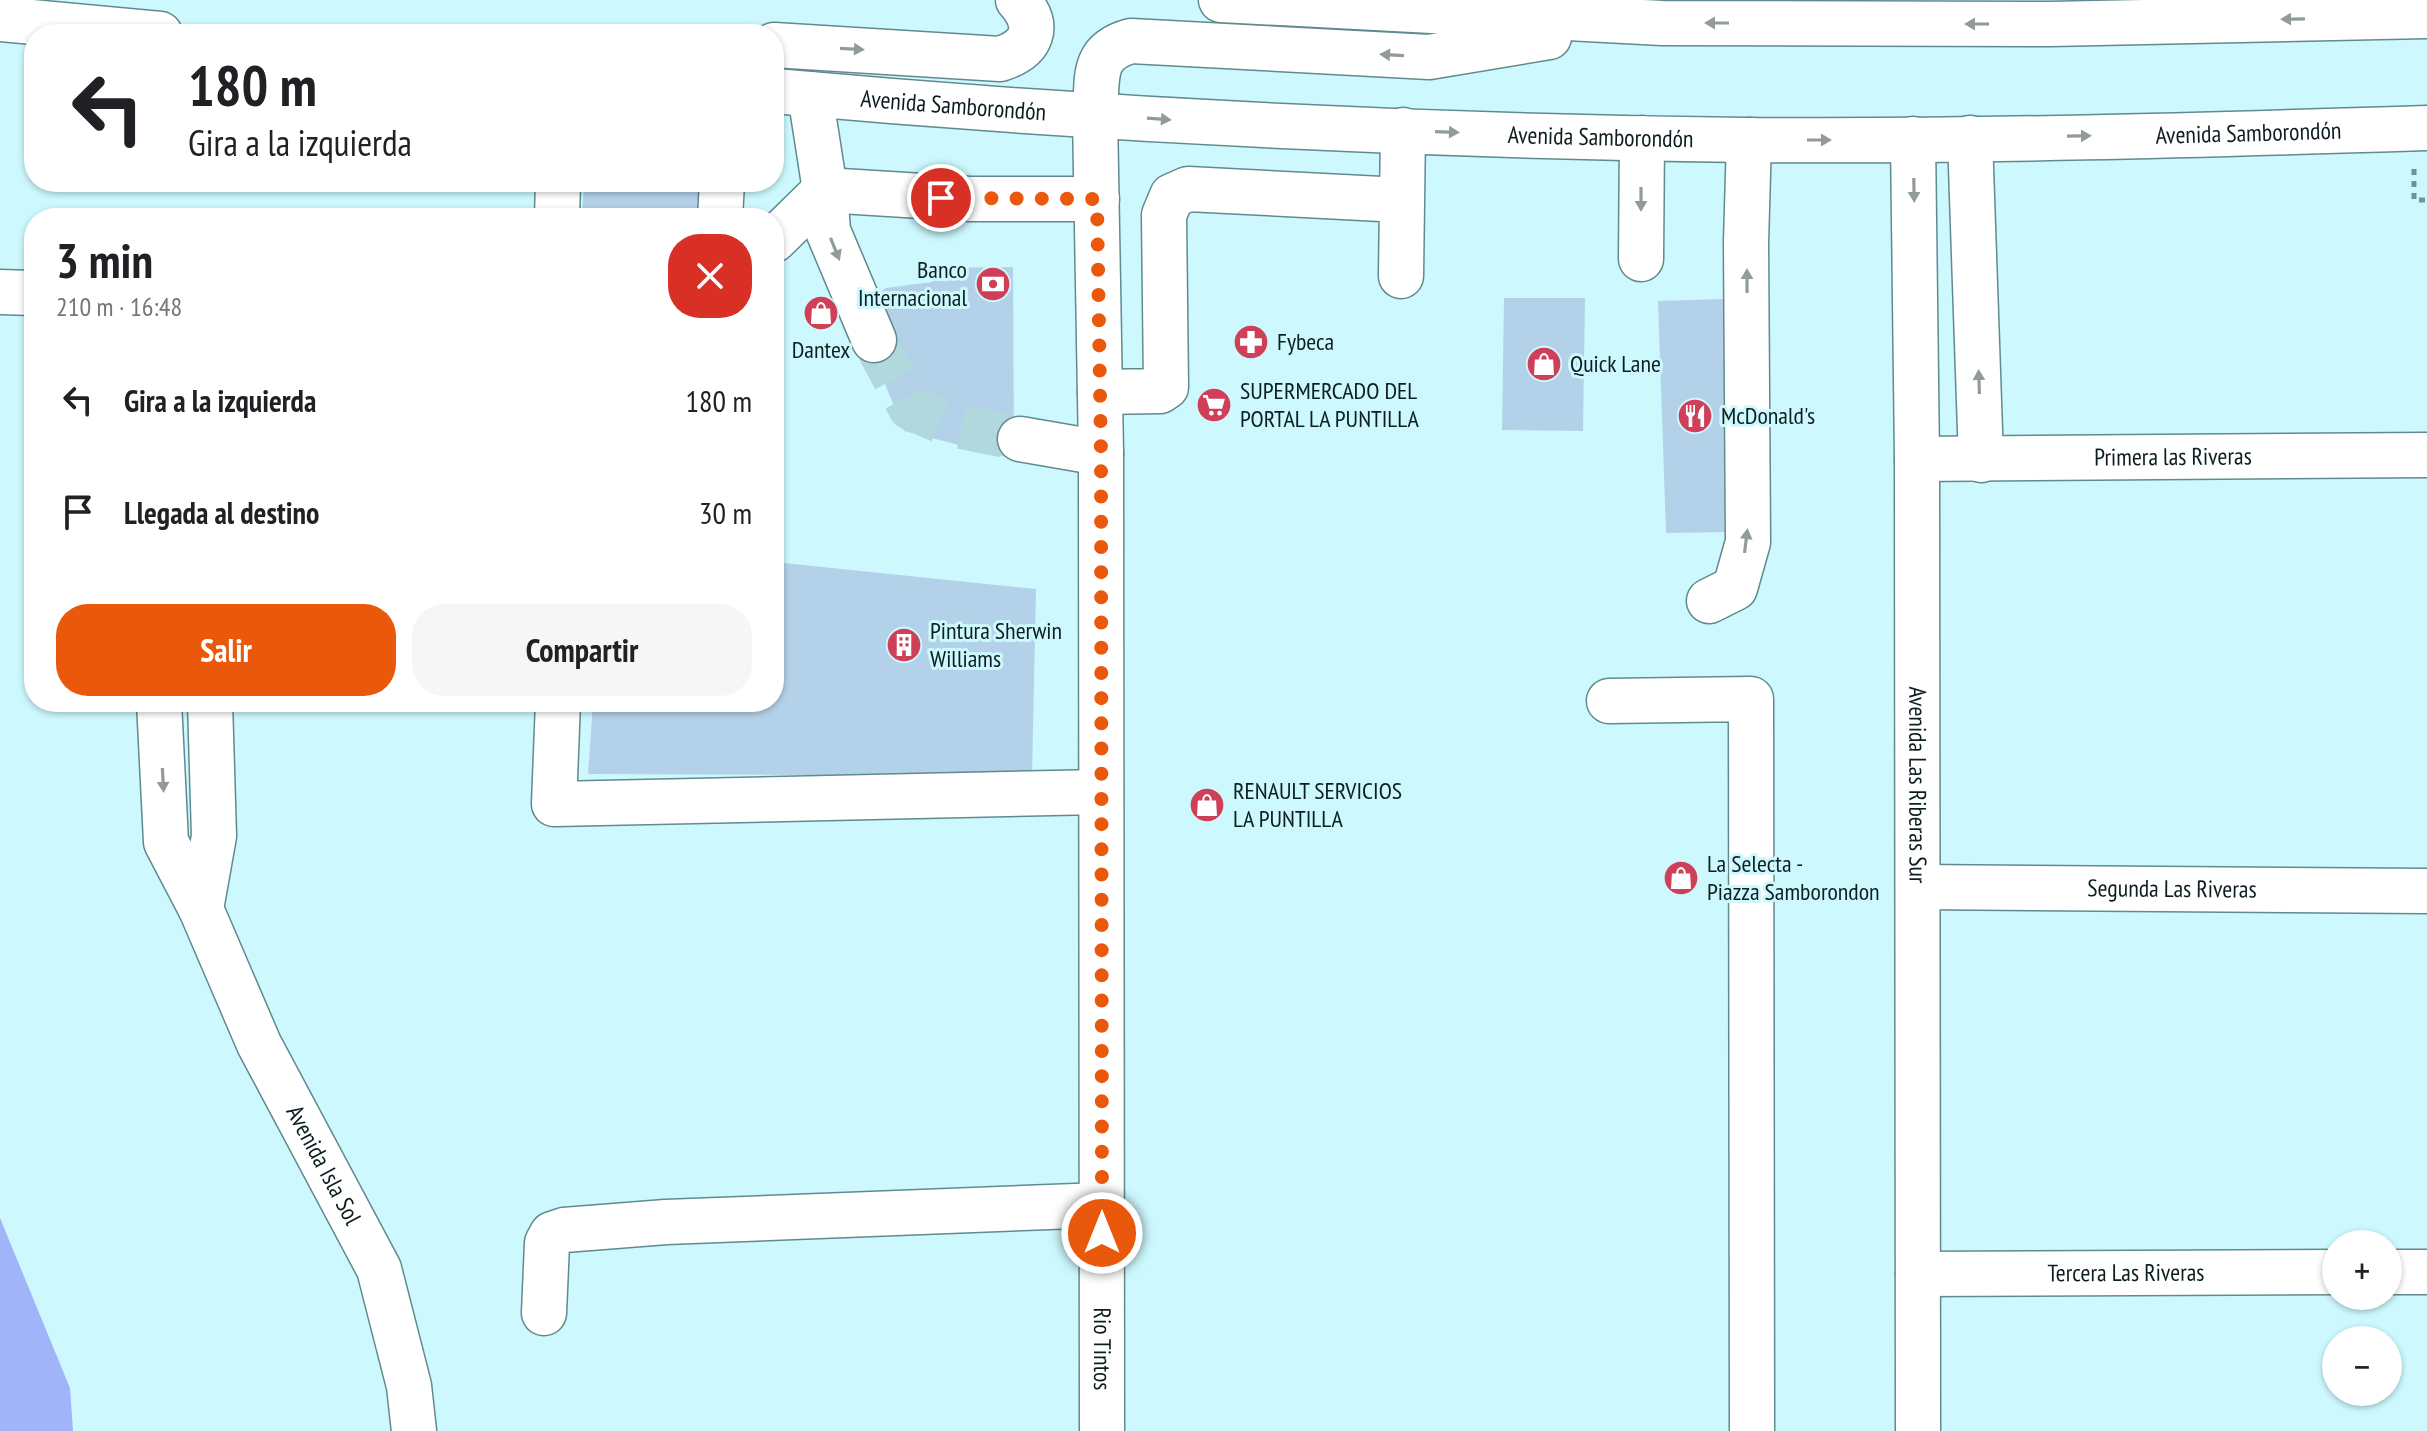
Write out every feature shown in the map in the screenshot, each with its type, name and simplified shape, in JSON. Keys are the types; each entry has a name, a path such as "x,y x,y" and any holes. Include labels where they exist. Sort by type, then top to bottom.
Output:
{"main road":[{"path":"784,46 1000,59 1017,53 1029,41 1032,23 1026,8 1018,0"},
{"path":"1221,0 1661,15 2349,9 2427,16"},
{"name":"Rio Tintos","path":"1102,1431 1101,453 1095,115 1099,66 1104,53 1116,45 1131,41 1429,57 1661,15"},
{"path":"0,19 53,24"},
{"path":"792,92 825,190 828,231 874,340"},
{"name":"Avenida Samborondón","path":"792,92 1095,115 1642,138 1913,139 2353,130 2420,149"},
{"path":"2353,130 2427,120"},
{"path":"1401,276 1403,130"},
{"path":"1641,259 1642,138"},
{"path":"1970,138 1981,460"},
{"name":"Avenida Las Riberas Sur","path":"1913,139 1917,459 1918,1431"},
{"path":"1709,601 1735,588 1748,542 1746,242 1749,140"},
{"path":"1100,392 1160,391 1166,387 1164,215 1172,196 1188,189 1401,200"},
{"path":"784,230 825,190 970,199 1097,199"},
{"path":"1020,439 1101,453"},
{"name":"Primera las Riveras","path":"1917,459 2427,455"},
{"path":"1609,701 1751,699 1752,1431"},
{"name":"Avenida Isla Sol","path":"160,712 166,842 201,909 259,1044 379,1269 409,1386 414,1431"},
{"path":"201,909 214,836 210,712"},
{"path":"558,712 554,804 1101,792"},
{"name":"Segunda Las Riveras","path":"1918,887 2427,891"},
{"path":"544,1313 547,1243 552,1234 564,1230 666,1222 1102,1205"},
{"name":"Tercera Las Riveras","path":"1918,1274 2322,1272"},
{"path":"2402,1272 2427,1272"}],"path":[{"path":"2420,149 2414,200 2427,200"}],"water":[{"path":"0,1218 70,1388 73,1431 0,1431"}],"building":[{"path":"583,192 702,192 701,208 583,208"},
{"path":"1013,267 1014,459 904,431 874,357 868,300 886,288 932,282 932,268"},
{"name":"Quick Lane","path":"1504,298 1585,298 1583,431 1502,430"},
{"name":"McDonald's","path":"1724,299 1732,532 1666,533 1658,301"},
{"name":"Pintura Sherwin Williams","path":"784,563 1036,589 1032,776 588,774 592,712 784,712"}],"tunnel":[{"path":"874,340 910,408 947,424 1020,439"}],"place":[{"name":"Banco Internacional","path":"993,284"},
{"name":"Dantex","path":"821,313"},
{"name":"Fybeca","path":"1251,342"},
{"name":"Quick Lane","path":"1544,364"},
{"name":"SUPERMERCADO DEL PORTAL LA PUNTILLA","path":"1214,405"},
{"name":"McDonald's","path":"1695,416"},
{"name":"Pintura Sherwin Williams","path":"904,645"},
{"name":"RENAULT SERVICIOS LA PUNTILLA","path":"1207,805"},
{"name":"La Selecta - Piazza Samborondon","path":"1681,878"}],"route":[{"path":"941,198 1097,199 1101,453 1102,1233"}]}
